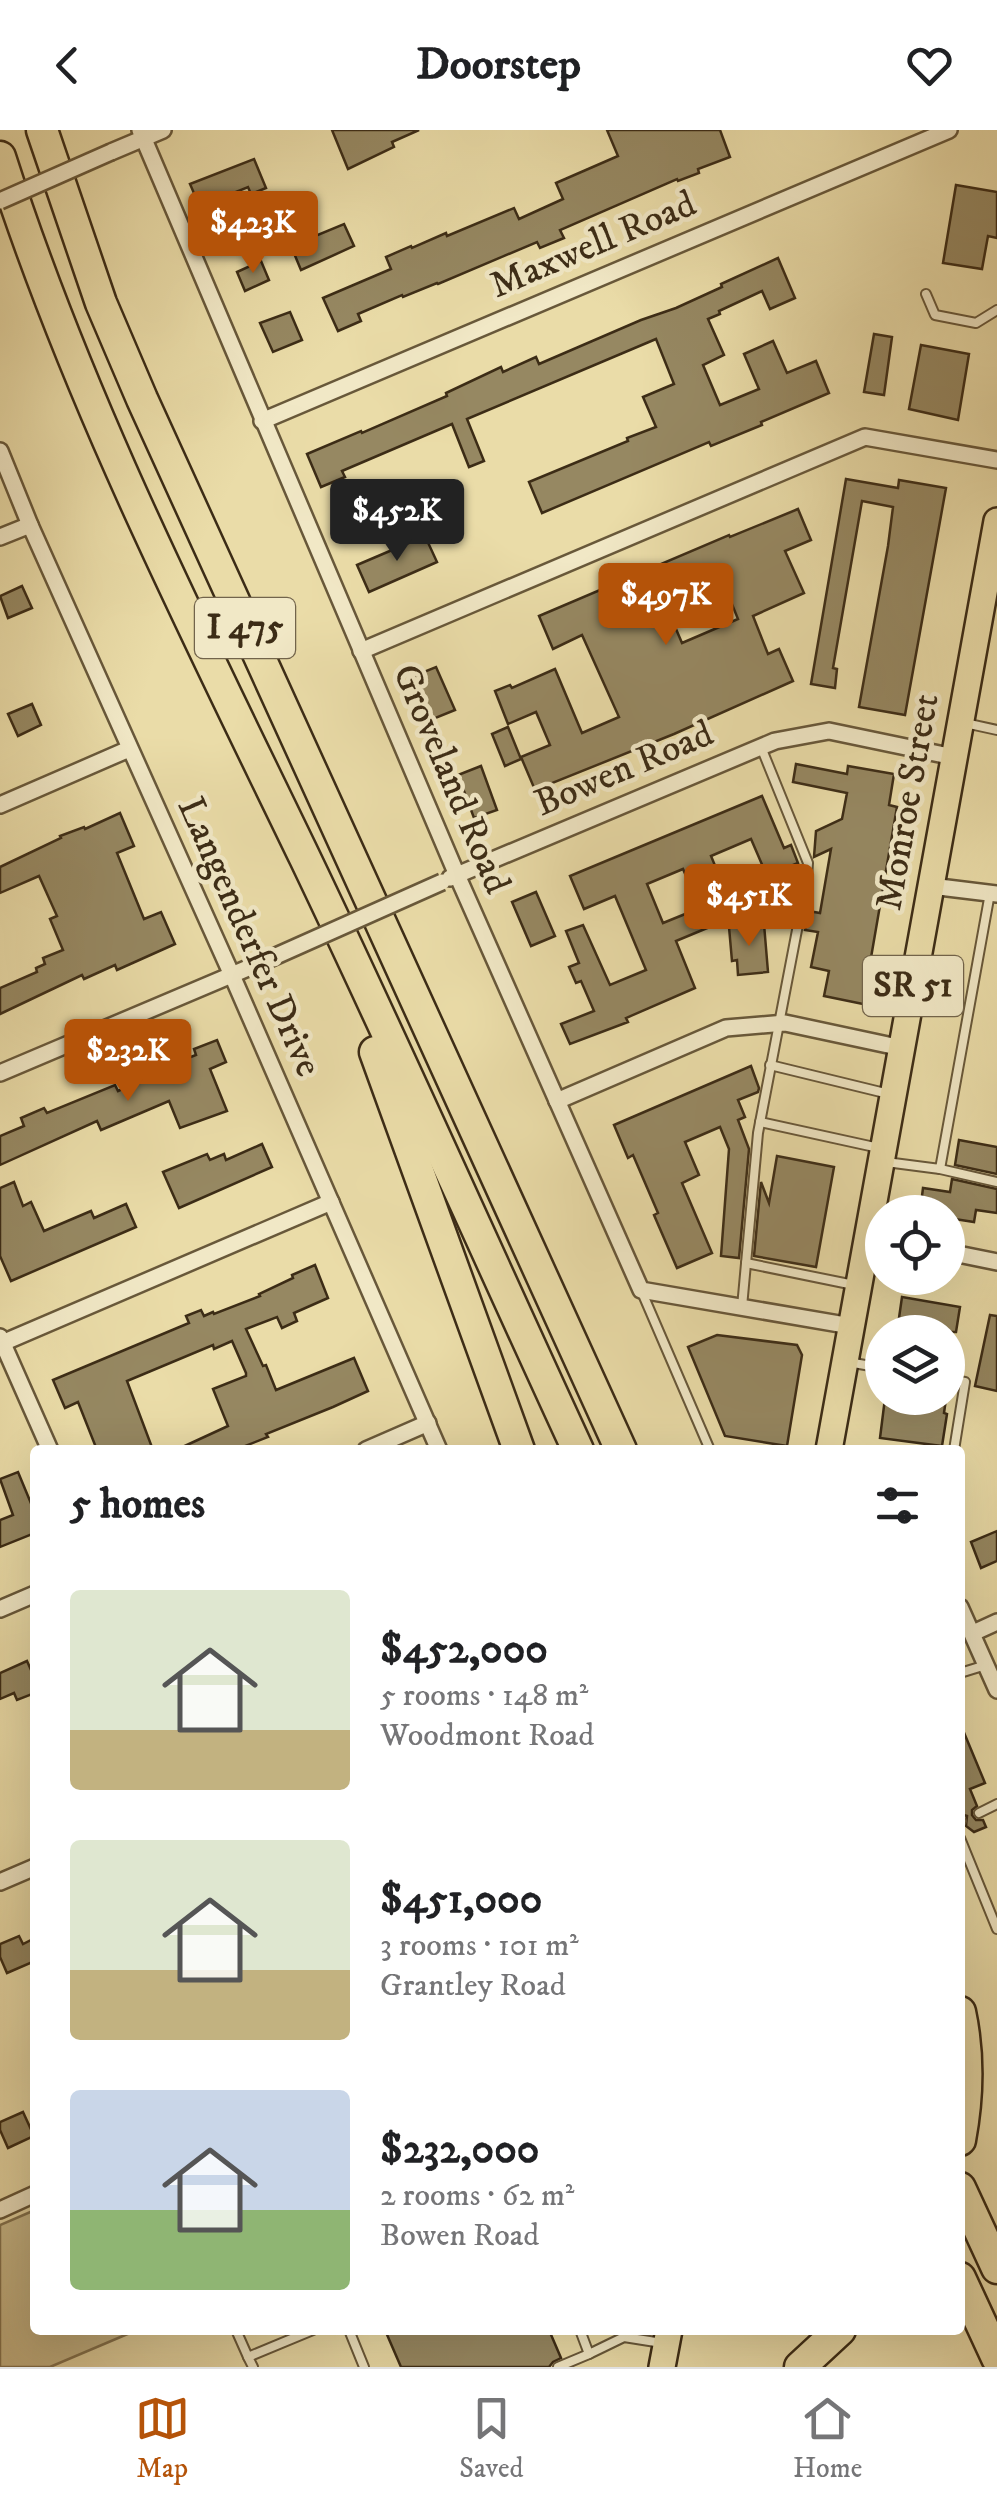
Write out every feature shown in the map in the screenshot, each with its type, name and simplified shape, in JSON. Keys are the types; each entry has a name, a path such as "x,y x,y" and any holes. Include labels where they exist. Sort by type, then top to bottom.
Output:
{"highway":[{"name":"I 475","path":"42,130 101,303 142,399 619,1445"},
{"name":"I 475","path":"0,157 58,324 112,452 576,1445"},
{"path":"159,554 204,681 376,1054 517,1445"},
{"path":"469,1118 635,1445"},
{"path":"965,2041 965,2092"},
{"path":"965,2199 997,2268"},
{"path":"965,2289 997,2358"},
{"path":"800,2367 835,2335"}],"main road":[{"name":"Monroe Street","path":"879,1195 882,1155 960,722 991,593 997,521"},
{"name":"Monroe Street","path":"830,1445 850,1326 865,1267"}],"street":[{"path":"0,201 111,152 140,134 163,130"},
{"name":"Maxwell Road","path":"262,420 949,130"},
{"name":"Groveland Road","path":"140,134 361,651 449,878 557,1101 641,1290"},
{"path":"361,651 865,436 997,460"},
{"name":"Langenderfer Drive","path":"0,451 437,1445"},
{"path":"0,538 30,525"},
{"name":"Bowen Road","path":"0,1074 775,741 829,730 954,757"},
{"path":"0,805 129,749"},
{"path":"931,886 994,893"},
{"path":"557,1101 726,1028 784,1022 902,1048"},
{"path":"48,1445 1,1341 331,1202"},
{"path":"965,1255 997,1262"},
{"path":"641,1290 850,1326"},
{"path":"377,1445 428,1423"},
{"path":"0,1610 30,1596"},
{"path":"965,1618 997,1690"},
{"path":"972,1633 997,1622"},
{"path":"0,1882 30,1869"},
{"path":"0,2210 30,2196"}],"lane":[{"path":"926,294 935,315 976,323 996,310"},
{"path":"960,722 997,730"},
{"path":"742,1308 760,1122 808,863 761,747"},
{"path":"940,1169 994,893"},
{"path":"770,1065 893,1096"},
{"path":"760,1122 997,1182"},
{"path":"746,1263 858,1286"},
{"name":"Groveland Road","path":"641,1290 708,1445"},
{"path":"844,1361 865,1365"},
{"path":"955,1445 960,1415"},
{"path":"965,1671 986,1664"},
{"path":"980,1812 997,1804"},
{"path":"965,1850 997,1930"},
{"path":"238,2335 253,2367"},
{"path":"248,2357 301,2335"},
{"path":"350,2335 364,2367"},
{"path":"582,2335 590,2354"},
{"path":"558,2367 623,2335"},
{"path":"628,2335 666,2347"}],"shaded area":[{"path":"30,2212 30,2335 125,2335 50,2367 0,2367 0,2225"}],"building":[{"path":"332,130 419,130 348,169"},
{"path":"607,130 720,130 730,157 560,230 564,238 540,248 537,242 358,314 361,321 338,331 323,298 391,269 386,257 411,246 446,233 447,236 514,208 519,219 563,199 556,183 618,156"},
{"path":"254,159 266,188 251,194 248,187 216,200 219,207 203,214 190,184"},
{"path":"956,185 997,192 997,238 988,236 982,269 943,263"},
{"path":"344,224 354,246 301,270 291,246"},
{"path":"778,258 795,298 770,309 762,291 708,319 724,355 703,365 720,405 759,389 744,354 773,341 787,373 816,361 829,393 761,422 762,425 711,446 709,442 542,513 529,482 656,427 643,397 674,384 656,339 467,419 484,461 469,467 452,424 342,471 345,477 321,487 307,454 447,396 446,393 501,367 503,372 536,357 539,364 676,308"},
{"path":"261,261 269,280 245,291 237,272"},
{"path":"290,312 302,340 273,352 260,323"},
{"path":"874,334 892,337 884,395 864,392"},
{"path":"921,345 969,354 958,420 909,409"},
{"path":"846,479 898,488 899,480 946,488 905,715 859,707 893,507 862,501 833,668 837,669 835,688 811,684"},
{"path":"798,509 811,540 785,551 804,593 753,616 768,654 779,649 793,681 535,790 521,757 550,745 536,712 508,724 495,691 510,685 512,688 555,669 582,733 619,717 582,635 553,649 539,616","holes":["721,577 738,619 682,643 664,601"]},
{"path":"425,536 437,562 369,592 357,565"},
{"path":"22,586 32,608 8,618 0,596"},
{"path":"436,667 455,710 433,719 414,676"},
{"path":"32,704 41,725 18,736 8,714"},
{"path":"508,727 521,759 505,766 492,734"},
{"path":"796,764 847,774 848,766 894,774 889,805 897,807 863,1004 824,996 829,971 811,967 818,932 805,930 808,911 820,913 831,849 814,857 816,831 842,819 847,793 793,782"},
{"path":"481,766 497,810 474,818 458,775"},
{"path":"762,796 784,848 791,845 798,863 767,876 751,839 711,856 736,916 676,941 695,988 626,1018 628,1022 570,1044 561,1024 594,1011 581,981 576,983 569,967 579,963 566,931 583,925 610,985 646,970 615,896 584,909 570,876","holes":["683,869 700,908 663,923 647,884"]},
{"path":"120,813 134,846 117,853 144,919 161,912 175,944 117,970 115,965 84,979 82,975 0,1014 0,988 37,972 36,968 45,964 43,958 63,950 50,919 57,916 39,876 0,893 0,867 60,836"},
{"path":"536,892 555,936 531,946 512,902"},
{"path":"764,924 768,972 738,975 737,960 732,961 729,927"},
{"path":"217,1040 226,1062 210,1069 227,1111 180,1128 169,1101 101,1130 97,1121 0,1165 0,1136 24,1126 21,1118 44,1108 47,1113 115,1085 118,1091 196,1055 194,1049"},
{"path":"751,1066 758,1092 738,1100 745,1117 738,1120 749,1149 739,1258 721,1256 729,1149 720,1127 685,1142 699,1175 682,1183 712,1253 677,1268 633,1155 628,1158 614,1125"},
{"path":"959,1140 997,1147 997,1174 955,1165"},
{"path":"262,1144 272,1167 179,1208 163,1172 207,1154 210,1160 224,1154 226,1160"},
{"path":"777,1156 834,1167 816,1267 754,1256 761,1182 769,1203"},
{"path":"952,1179 997,1189 997,1213 976,1210 974,1222 965,1221 965,1195 922,1195 923,1188 950,1192"},
{"path":"14,1182 23,1206 31,1202 44,1231 91,1211 94,1218 126,1204 136,1227 11,1281 0,1256 0,1188"},
{"path":"315,1265 328,1298 294,1313 297,1321 282,1328 277,1317 246,1329 276,1390 354,1358 368,1391 248,1445 187,1445 228,1426 213,1389 246,1376 232,1341 214,1349 213,1345 127,1381 151,1445 95,1445 78,1402 65,1408 53,1380 189,1323 186,1316 201,1310 204,1316 214,1314 260,1296 293,1278 292,1275"},
{"path":"902,1297 960,1307 959,1315 899,1315"},
{"path":"990,1315 997,1316 997,1391 975,1386"},
{"path":"717,1335 797,1345 802,1355 787,1445 725,1436 688,1347"},
{"path":"883,1415 947,1415 942,1445 880,1438"},
{"path":"18,1472 30,1501 30,1535 0,1547 0,1520 13,1515 0,1479"},
{"path":"997,1531 997,1561 981,1568 971,1542"},
{"path":"27,1661 30,1695 17,1700 14,1693 0,1699 0,1673"},
{"path":"965,1735 985,1783 970,1789 977,1806 972,1815 983,1820 986,1827 974,1832 966,1826"},
{"path":"19,1936 23,1944 30,1940 30,1963 7,1973 0,1957 0,1944"},
{"path":"23,2112 30,2138 8,2148 0,2122"},
{"path":"387,2335 551,2335 561,2358 549,2367 401,2367"}]}
